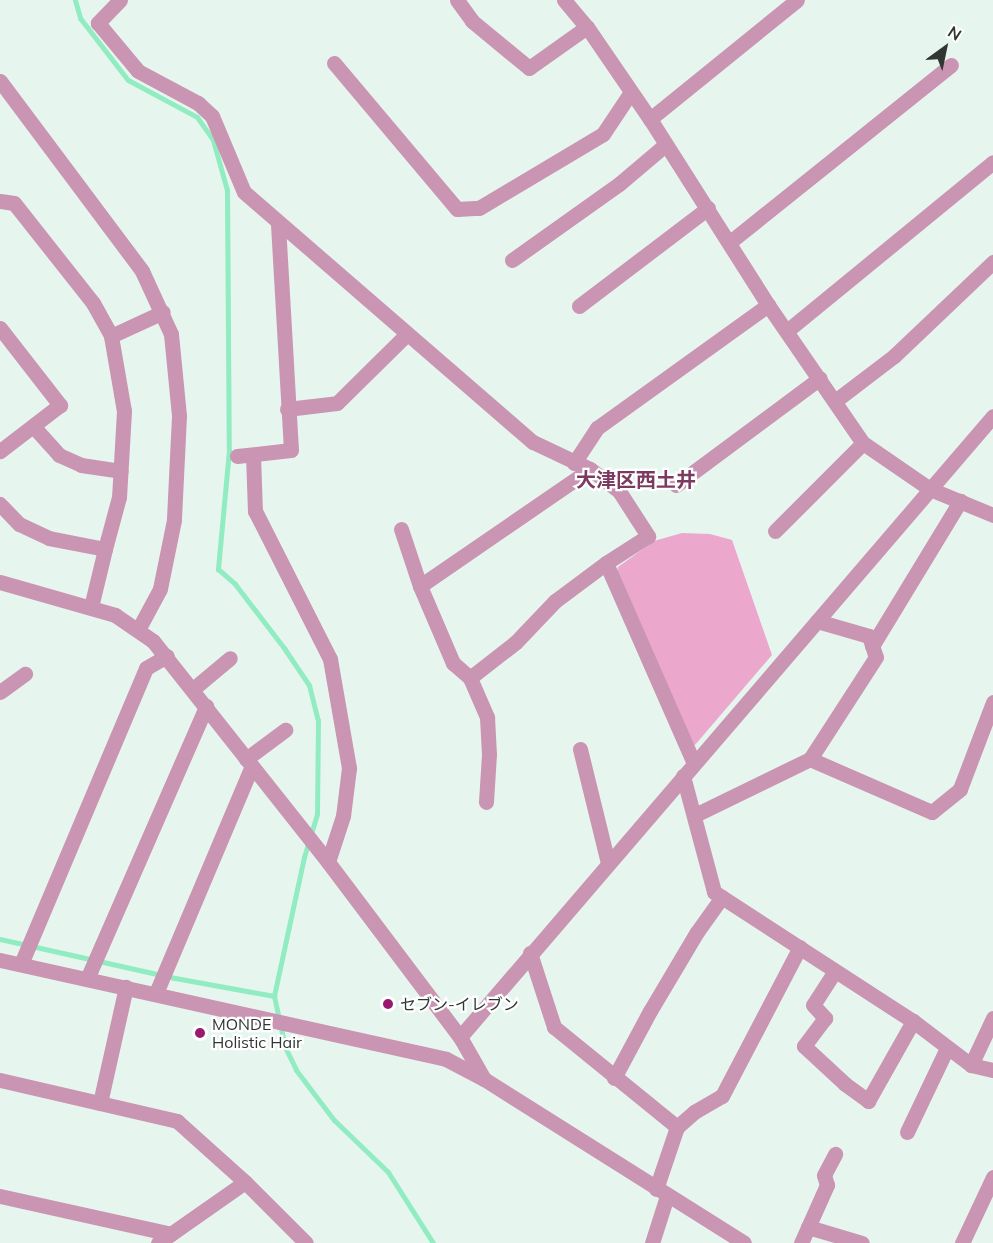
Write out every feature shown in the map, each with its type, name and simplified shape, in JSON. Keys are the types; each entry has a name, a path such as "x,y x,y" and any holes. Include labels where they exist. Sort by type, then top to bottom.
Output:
{"street":[{"path":"120,0 98,23 138,71 198,103 212,116 244,192 278,224 533,442 590,470 619,491 648,536 606,563 555,601 516,642 470,678"},
{"path":"457,0 472,21 529,68 587,27"},
{"path":"564,0 587,27 650,119 768,304 788,330 863,443 930,489 993,515"},
{"path":"650,119 797,0"},
{"path":"334,63 457,209 479,208 603,134 631,92"},
{"path":"730,242 951,65"},
{"path":"0,81 142,271 163,312 171,334 179,416 174,520 160,589 139,628"},
{"path":"512,260 619,184 665,145"},
{"path":"788,330 993,162"},
{"path":"0,201 14,203 93,303 111,336 124,411 121,471 119,497 91,608"},
{"path":"579,306 708,208"},
{"path":"237,456 291,450 278,224"},
{"path":"836,401 894,356 993,262"},
{"path":"574,463 597,428 768,304"},
{"path":"111,336 163,312"},
{"path":"0,328 60,405 0,451"},
{"path":"287,409 337,403 407,334"},
{"path":"676,485 820,378"},
{"path":"460,1037 993,416"},
{"path":"33,426 59,455 81,465 121,471"},
{"path":"775,531 863,443"},
{"path":"253,454 255,511 330,659 349,768 343,816 328,862"},
{"path":"420,586 590,470"},
{"path":"872,646 960,501"},
{"path":"0,504 19,524 49,538 105,549"},
{"path":"401,529 420,586 453,663 470,678 487,717 489,754 486,802"},
{"path":"606,563 694,763"},
{"path":"0,582 115,615 139,628 167,656 328,862 460,1037 484,1079"},
{"path":"695,815 810,759 876,657 869,636 817,621"},
{"path":"21,964 146,668 167,656"},
{"path":"193,689 230,658"},
{"path":"0,692 25,674"},
{"path":"810,759 932,812 960,789 993,702"},
{"path":"87,978 206,706"},
{"path":"159,987 249,762 285,730"},
{"path":"580,748 608,863"},
{"path":"683,776 714,892 913,1021 970,1065 993,1070"},
{"path":"614,1078 650,1011 697,932 722,897"},
{"path":"652,1243 678,1127 694,1112 722,1096 800,947"},
{"path":"530,953 554,1027 614,1078 678,1127"},
{"path":"0,960 126,987 159,987 446,1059 484,1079 662,1192 724,1238 744,1243"},
{"path":"835,971 813,1005 825,1018 804,1046 845,1084 868,1101 913,1021"},
{"path":"100,1103 126,987"},
{"path":"970,1065 993,1018"},
{"path":"907,1132 947,1048"},
{"path":"0,1080 177,1120 245,1182 298,1240"},
{"path":"801,1243 827,1185 824,1175 835,1154"},
{"path":"962,1243 993,1176"},
{"path":"158,1243 245,1182"},
{"path":"0,1196 171,1234"},
{"path":"808,1227 861,1243"}],"shaded area":[{"path":"682,533 710,534 732,540 772,655 695,745 687,741 617,572 618,567 654,541"}],"waterway":[{"path":"75,0 80,18 128,80 197,117 213,140 227,190 229,450 218,569 235,584 309,685 318,720 317,814 304,857 274,996 285,1047 296,1070 334,1120 388,1172 433,1243"},
{"path":"0,939 175,978 274,996"}],"place":[{"name":"セブン-イレブン","path":"388,1004"},
{"name":"MONDE Holistic Hair","path":"200,1033"}],"district":[{"name":"大津区西土井","path":"636,479"}]}
